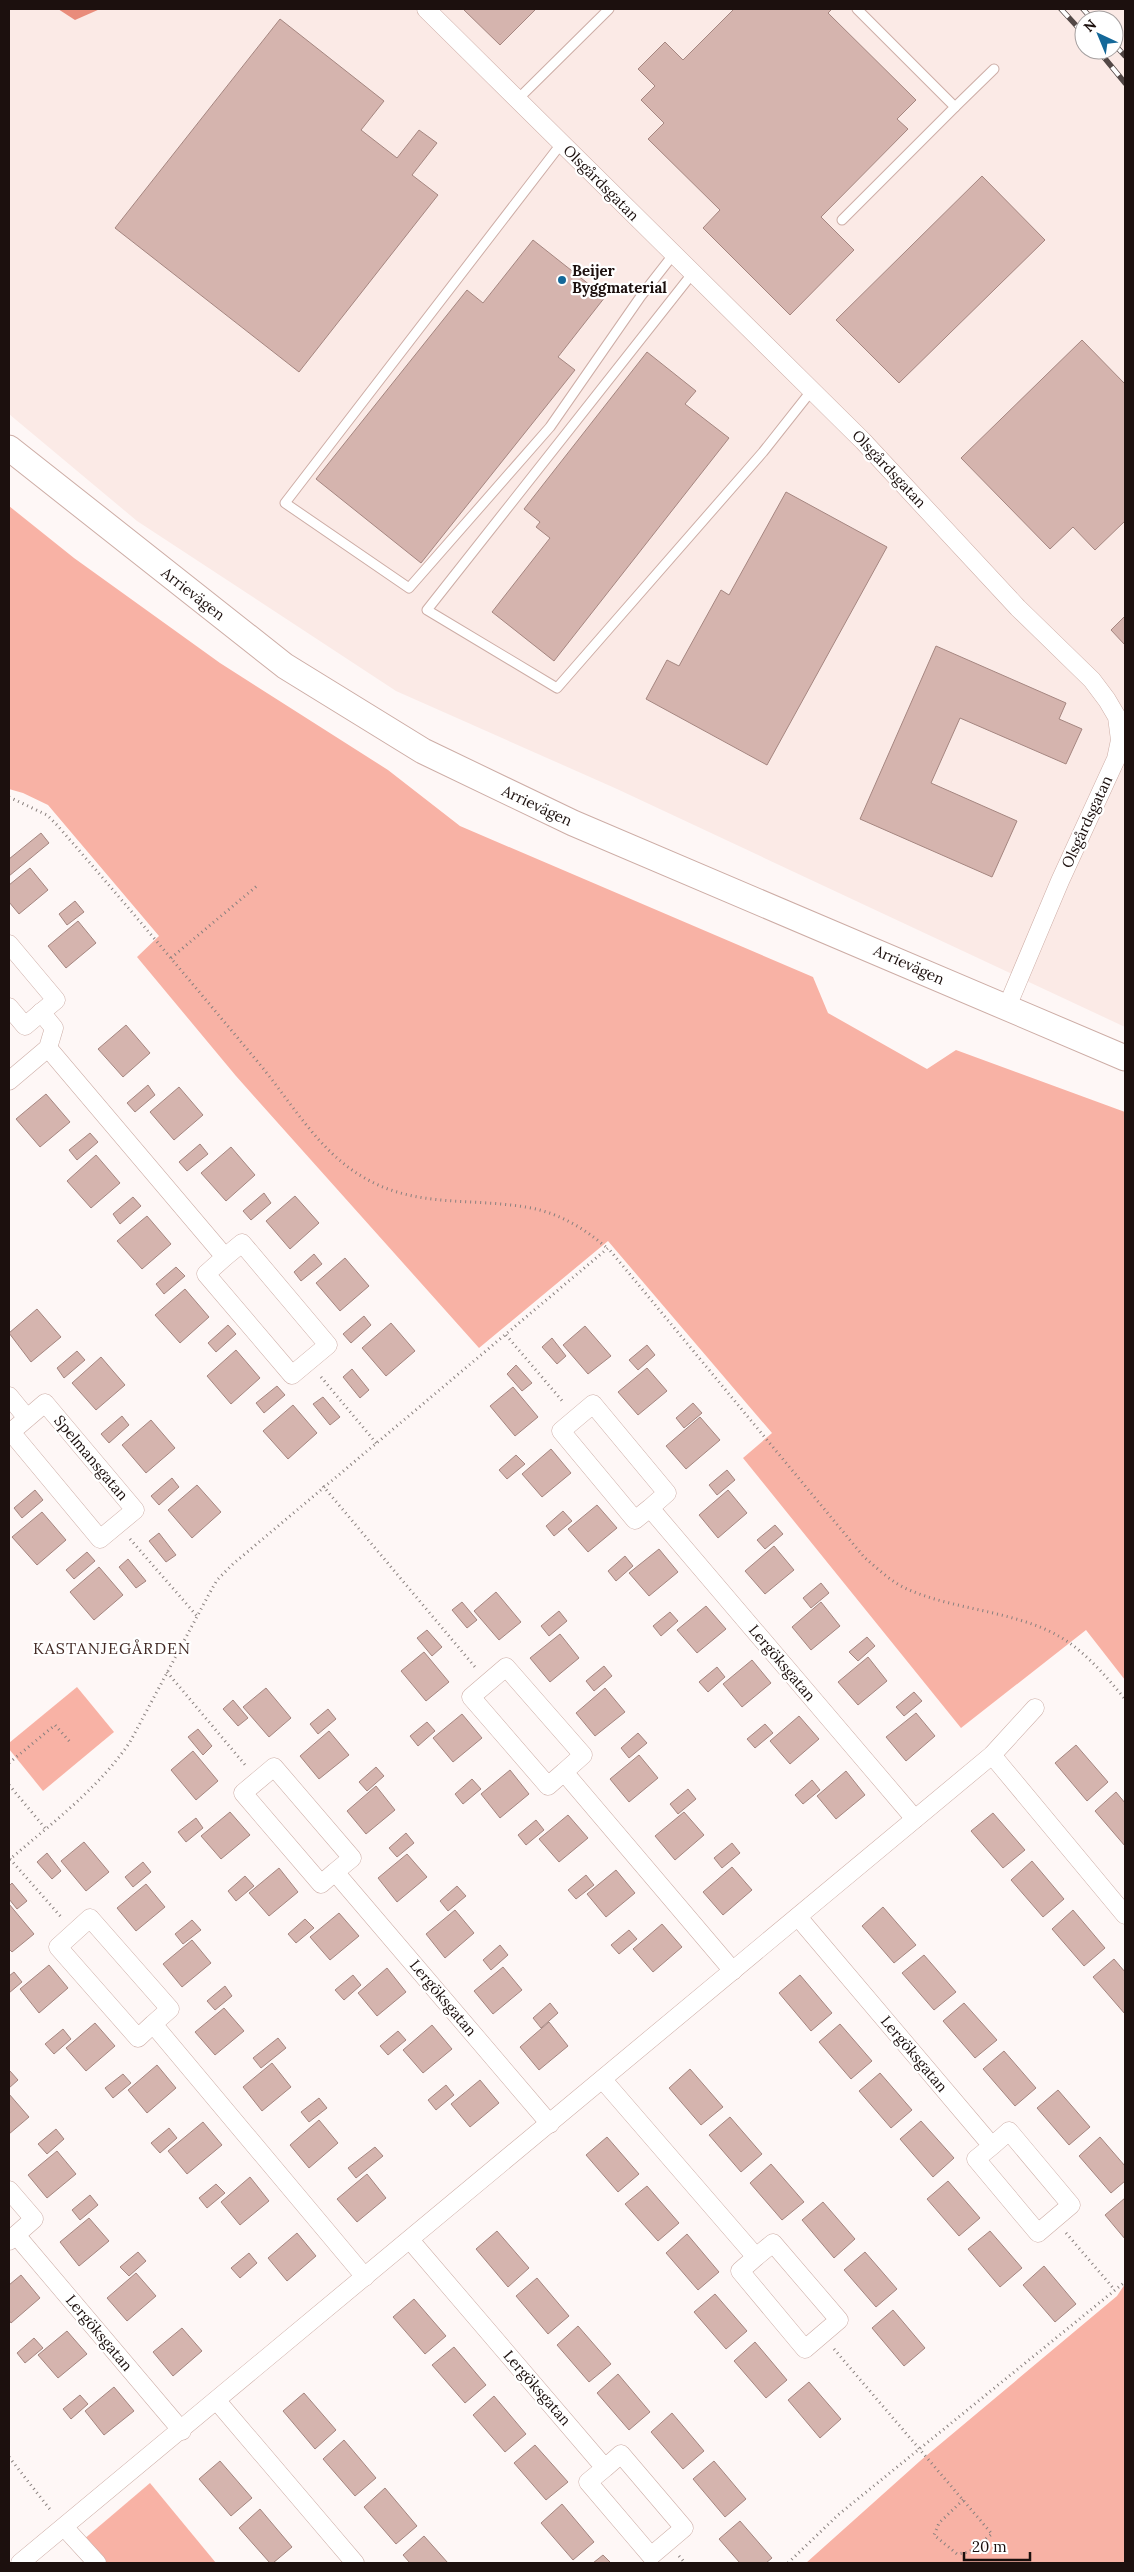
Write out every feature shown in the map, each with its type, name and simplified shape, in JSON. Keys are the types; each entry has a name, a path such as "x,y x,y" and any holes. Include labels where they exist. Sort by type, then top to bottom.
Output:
{"main road":[{"name":"Arrievägen","path":"9,448 285,666 423,751 573,823 1125,1058"}],"street":[{"name":"Olsgårdsgatan","path":"426,9 863,441 1018,608 1092,680 1107,700 1117,718 1120,740 1116,759 1060,881 1007,1008"},
{"path":"9,944 56,1000 25,1026 9,1007"},
{"path":"9,1081 48,1048 54,1028 41,1012"},
{"path":"48,1048 225,1257"},
{"path":"242,1243 328,1345 292,1375 206,1274 225,1257 242,1243"},
{"path":"9,1396 27,1418"},
{"name":"Spelmansgatan","path":"45,1404 134,1510 100,1539 11,1432 27,1418 45,1404"},
{"path":"593,1404 667,1493 650,1508 635,1520 561,1431 593,1404"},
{"name":"Lergöksgatan","path":"650,1508 915,1819"},
{"path":"506,1667 583,1755 564,1772 548,1786 471,1697 506,1667"},
{"path":"20,2563 65,2528 992,1755 1035,1708"},
{"path":"992,1755 1125,1915"},
{"path":"274,1767 352,1858 335,1872 321,1884 243,1793 274,1767"},
{"path":"564,1772 733,1971"},
{"name":"Lergöksgatan","path":"335,1872 550,2124"},
{"name":"Lergöksgatan","path":"798,1917 992,2146"},
{"path":"90,1918 170,2010 153,2024 138,2038 58,1947 90,1918"},
{"path":"153,2024 365,2277"},
{"path":"603,2080 756,2257"},
{"path":"1009,2131 1071,2205 1038,2233 976,2159 992,2146 1009,2131"},
{"name":"Lergöksgatan","path":"9,2190 34,2219 12,2238 182,2430"},
{"name":"Lergöksgatan","path":"410,2240 605,2468"},
{"path":"773,2243 839,2320 806,2349 740,2271 756,2257 773,2243"},
{"path":"217,2401 355,2563"},
{"path":"621,2454 684,2528 651,2556 588,2482 605,2468 621,2454"},
{"path":"65,2528 97,2563"},
{"path":"9,2559 12,2563"}],"lane":[{"path":"518,100 610,9"},
{"path":"857,9 955,107"},
{"path":"842,220 994,69"},
{"path":"561,144 285,503 409,588 550,427 641,296 673,255"},
{"path":"692,274 428,610 557,688 763,452 812,390"}],"path":[{"path":"9,797 47,815 57,825 171,958 343,1165 385,1189 410,1198 532,1208 556,1215 590,1233 608,1248 864,1557 886,1576 905,1588 927,1597 1049,1631 1088,1657 1125,1699"},
{"path":"171,958 258,884"},
{"path":"74,1932 9,1859 94,1788 114,1765 130,1742 217,1580 323,1486 377,1444 608,1248"},
{"path":"506,1335 576,1418"},
{"path":"308,1362 377,1444"},
{"path":"323,1486 488,1682"},
{"path":"118,1524 196,1616"},
{"path":"167,1672 258,1780"},
{"path":"9,1763 55,1725 71,1743"},
{"path":"9,1786 45,1828"},
{"path":"1054,2219 1114,2289"},
{"path":"788,2563 838,2515 1125,2282"},
{"path":"822,2335 964,2499 992,2534 969,2552 957,2554 934,2535 939,2523 964,2499"},
{"path":"9,2457 65,2528"}],"shaded area":[{"path":"9,9 1125,9 1125,1027 617,789 396,691 137,521 9,414"},
{"path":"58,9 100,9 75,20"},
{"path":"9,506 74,558 220,663 388,770 460,826 813,977 828,1013 927,1069 956,1050 1125,1112 1125,1680 1086,1630 961,1728 743,1458 772,1433 608,1241 479,1348 236,1076 137,957 159,936 48,805 23,793 9,789"},
{"path":"77,1687 114,1732 43,1791 9,1749 9,1743"},
{"path":"1125,2284 1125,2563 806,2563 920,2461 1117,2296"},
{"path":"150,2483 216,2563 107,2563 83,2540"}],"building":[{"path":"463,9 536,9 500,45"},
{"path":"734,9 832,9 828,13 916,100 897,119 908,129 821,217 854,250 790,315 703,228 720,210 648,139 664,123 641,100 655,86 638,69 665,42 683,60"},
{"path":"280,19 384,101 361,130 397,158 419,130 437,143 412,175 438,195 299,372 115,228"},
{"path":"982,176 1045,240 899,383 836,320"},
{"path":"533,240 605,297 558,357 575,370 421,563 316,479 467,290 483,303"},
{"path":"1082,340 1125,384 1125,521 1095,550 1073,527 1050,549 961,458"},
{"path":"647,352 696,391 685,404 729,438 554,661 492,612 550,538 536,527 540,522 524,509"},
{"path":"786,492 887,547 767,765 646,699 667,660 679,666 721,590 729,595"},
{"path":"1125,616 1125,645 1111,630"},
{"path":"936,646 1066,703 1059,719 1082,729 1066,764 960,718 931,783 1017,821 992,877 860,819"},
{"path":"41,833 49,843 9,876 9,859"},
{"path":"30,868 48,890 19,914 9,902 9,885"},
{"path":"75,901 84,912 67,925 59,914"},
{"path":"78,921 96,943 66,968 48,946"},
{"path":"126,1025 150,1053 123,1077 98,1049"},
{"path":"148,1085 155,1095 135,1112 127,1103"},
{"path":"179,1087 203,1115 174,1140 150,1112"},
{"path":"46,1094 70,1122 40,1147 16,1119"},
{"path":"90,1133 98,1142 77,1160 69,1150"},
{"path":"200,1144 208,1154 187,1171 179,1162"},
{"path":"231,1147 255,1175 226,1201 201,1173"},
{"path":"96,1155 120,1183 91,1208 67,1181"},
{"path":"264,1193 271,1203 251,1220 243,1211"},
{"path":"295,1196 319,1223 290,1249 266,1221"},
{"path":"133,1197 141,1206 120,1224 113,1214"},
{"path":"147,1216 171,1244 142,1269 117,1241"},
{"path":"314,1254 322,1264 301,1281 294,1272"},
{"path":"345,1258 369,1286 340,1311 316,1283"},
{"path":"176,1267 185,1276 164,1294 156,1284"},
{"path":"185,1289 209,1317 180,1343 155,1315"},
{"path":"37,1309 61,1337 31,1362 9,1333"},
{"path":"364,1316 371,1325 351,1343 343,1334"},
{"path":"391,1323 415,1351 386,1376 362,1348"},
{"path":"228,1325 236,1334 216,1352 208,1343"},
{"path":"585,1326 611,1356 588,1374 563,1345"},
{"path":"552,1338 566,1356 557,1364 542,1347"},
{"path":"647,1345 655,1355 638,1370 629,1360"},
{"path":"236,1350 260,1378 231,1404 207,1376"},
{"path":"77,1351 85,1360 64,1378 57,1368"},
{"path":"101,1357 125,1385 96,1410 72,1383"},
{"path":"516,1365 532,1383 522,1391 507,1374"},
{"path":"647,1368 667,1391 638,1415 618,1392"},
{"path":"352,1369 369,1390 360,1398 343,1377"},
{"path":"277,1386 285,1395 264,1413 256,1403"},
{"path":"513,1387 538,1417 515,1436 490,1406"},
{"path":"323,1397 340,1417 330,1425 313,1404"},
{"path":"693,1403 702,1413 684,1428 676,1418"},
{"path":"293,1405 317,1433 288,1459 263,1431"},
{"path":"122,1416 129,1425 109,1443 101,1434"},
{"path":"700,1417 720,1440 686,1469 666,1446"},
{"path":"151,1420 175,1448 146,1473 122,1445"},
{"path":"551,1449 571,1473 542,1497 522,1474"},
{"path":"516,1455 525,1464 507,1479 499,1470"},
{"path":"727,1470 735,1480 717,1495 709,1485"},
{"path":"172,1478 179,1487 159,1505 151,1496"},
{"path":"197,1485 221,1512 192,1538 168,1510"},
{"path":"35,1490 43,1500 22,1518 14,1508"},
{"path":"728,1490 747,1513 718,1538 699,1515"},
{"path":"597,1505 617,1528 588,1552 568,1529"},
{"path":"563,1511 572,1521 554,1536 546,1526"},
{"path":"42,1512 66,1540 37,1565 12,1537"},
{"path":"775,1525 783,1534 765,1549 757,1540"},
{"path":"159,1533 176,1555 166,1562 149,1541"},
{"path":"774,1546 794,1570 765,1594 745,1571"},
{"path":"659,1549 678,1572 649,1596 629,1573"},
{"path":"87,1552 95,1561 74,1579 66,1570"},
{"path":"625,1556 633,1566 616,1581 608,1571"},
{"path":"128,1559 146,1581 136,1588 119,1567"},
{"path":"99,1567 123,1595 94,1620 70,1592"},
{"path":"821,1583 829,1593 811,1608 803,1598"},
{"path":"496,1592 521,1622 499,1640 474,1611"},
{"path":"462,1602 477,1620 467,1628 452,1610"},
{"path":"821,1602 840,1626 811,1650 792,1627"},
{"path":"706,1606 726,1629 697,1653 677,1630"},
{"path":"559,1611 567,1621 549,1636 541,1626"},
{"path":"670,1612 678,1621 661,1636 653,1626"},
{"path":"427,1630 442,1647 432,1656 417,1638"},
{"path":"560,1634 579,1658 550,1682 530,1658"},
{"path":"867,1637 875,1646 858,1661 849,1652"},
{"path":"424,1652 449,1682 426,1701 401,1671"},
{"path":"868,1657 887,1681 858,1705 838,1682"},
{"path":"752,1660 771,1683 742,1707 723,1684"},
{"path":"604,1666 612,1676 594,1691 586,1681"},
{"path":"717,1667 725,1677 708,1692 699,1682"},
{"path":"266,1688 291,1718 269,1737 243,1707"},
{"path":"605,1688 625,1712 595,1736 576,1713"},
{"path":"914,1692 922,1701 904,1716 896,1707"},
{"path":"233,1700 248,1718 238,1726 223,1709"},
{"path":"328,1709 336,1719 318,1734 310,1724"},
{"path":"916,1713 935,1736 906,1761 886,1737"},
{"path":"462,1714 482,1738 453,1762 433,1738"},
{"path":"799,1716 819,1739 790,1764 770,1741"},
{"path":"427,1722 435,1731 418,1746 410,1736"},
{"path":"765,1724 773,1733 755,1748 747,1739"},
{"path":"198,1729 212,1746 203,1755 188,1737"},
{"path":"329,1731 349,1755 319,1779 300,1756"},
{"path":"638,1733 647,1743 629,1758 621,1748"},
{"path":"1076,1745 1108,1782 1087,1801 1055,1763"},
{"path":"193,1751 218,1781 196,1800 171,1770"},
{"path":"639,1755 658,1778 629,1802 610,1779"},
{"path":"376,1767 384,1776 367,1791 359,1782"},
{"path":"510,1770 529,1794 500,1818 481,1794"},
{"path":"846,1771 865,1795 836,1819 817,1796"},
{"path":"472,1779 481,1789 463,1804 455,1794"},
{"path":"812,1780 820,1790 803,1804 795,1795"},
{"path":"376,1786 395,1810 366,1834 347,1811"},
{"path":"688,1789 696,1799 678,1814 670,1804"},
{"path":"1116,1792 1125,1803 1125,1846 1095,1811"},
{"path":"230,1812 250,1835 221,1859 201,1836"},
{"path":"684,1812 704,1835 675,1860 655,1836"},
{"path":"993,1813 1025,1850 1003,1868 971,1831"},
{"path":"568,1815 588,1838 559,1862 539,1839"},
{"path":"196,1818 203,1828 186,1842 178,1832"},
{"path":"536,1820 544,1830 526,1845 518,1835"},
{"path":"406,1833 414,1843 397,1857 389,1848"},
{"path":"84,1842 109,1872 86,1891 61,1861"},
{"path":"732,1843 740,1853 722,1868 714,1858"},
{"path":"47,1853 61,1871 52,1879 37,1862"},
{"path":"407,1854 427,1877 397,1902 378,1878"},
{"path":"1032,1861 1064,1899 1043,1917 1011,1880"},
{"path":"143,1862 151,1872 133,1887 125,1877"},
{"path":"732,1867 752,1890 723,1915 703,1892"},
{"path":"279,1868 298,1892 269,1916 249,1893"},
{"path":"616,1870 635,1893 606,1917 587,1894"},
{"path":"586,1875 594,1885 576,1899 568,1890"},
{"path":"245,1876 254,1886 236,1901 228,1891"},
{"path":"12,1883 27,1901 17,1909 9,1899 9,1886"},
{"path":"146,1884 165,1907 136,1931 117,1908"},
{"path":"457,1886 466,1896 448,1911 440,1901"},
{"path":"9,1904 34,1934 12,1952 9,1949"},
{"path":"883,1907 916,1945 894,1963 862,1926"},
{"path":"455,1910 474,1933 445,1958 426,1934"},
{"path":"1073,1910 1105,1948 1084,1966 1052,1929"},
{"path":"339,1913 359,1936 330,1960 310,1937"},
{"path":"305,1919 314,1928 296,1943 288,1934"},
{"path":"192,1920 201,1930 183,1944 175,1934"},
{"path":"662,1924 682,1947 653,1972 633,1949"},
{"path":"629,1930 637,1939 619,1954 611,1945"},
{"path":"192,1940 211,1963 182,1987 163,1964"},
{"path":"500,1945 508,1955 491,1970 483,1960"},
{"path":"924,1955 956,1992 934,2010 902,1973"},
{"path":"1114,1959 1125,1972 1125,2014 1093,1977"},
{"path":"49,1965 68,1988 39,2013 20,1989"},
{"path":"503,1967 522,1990 493,2014 474,1991"},
{"path":"387,1968 406,1992 377,2016 358,1993"},
{"path":"14,1972 22,1982 9,1993 9,1976"},
{"path":"353,1975 361,1985 344,2000 335,1990"},
{"path":"800,1975 832,2013 811,2031 779,1993"},
{"path":"225,1986 232,1996 215,2010 207,2001"},
{"path":"550,2003 558,2013 541,2028 533,2018"},
{"path":"964,2003 997,2040 975,2058 943,2021"},
{"path":"224,2008 244,2031 215,2055 195,2032"},
{"path":"549,2022 568,2046 539,2070 520,2047"},
{"path":"95,2023 115,2046 86,2071 66,2048"},
{"path":"840,2024 872,2061 851,2079 819,2042"},
{"path":"432,2025 452,2049 423,2073 403,2050"},
{"path":"63,2029 71,2039 54,2054 45,2044"},
{"path":"398,2031 406,2040 388,2055 380,2046"},
{"path":"278,2038 286,2048 261,2068 253,2058"},
{"path":"1004,2051 1036,2088 1015,2106 983,2069"},
{"path":"272,2063 291,2087 262,2111 243,2087"},
{"path":"157,2065 176,2088 147,2113 128,2090"},
{"path":"690,2069 723,2107 701,2125 669,2088"},
{"path":"9,2072 18,2080 9,2088"},
{"path":"880,2073 912,2110 891,2128 859,2091"},
{"path":"123,2074 131,2083 113,2098 105,2088"},
{"path":"480,2080 499,2103 470,2127 451,2104"},
{"path":"446,2085 454,2095 436,2110 428,2100"},
{"path":"1058,2090 1090,2127 1069,2145 1037,2108"},
{"path":"9,2094 29,2117 9,2134"},
{"path":"319,2098 327,2108 309,2122 301,2112"},
{"path":"730,2117 762,2154 741,2172 709,2135"},
{"path":"319,2120 338,2143 309,2168 290,2145"},
{"path":"921,2121 954,2158 933,2177 900,2139"},
{"path":"203,2122 222,2145 187,2174 168,2151"},
{"path":"169,2128 177,2138 160,2153 151,2143"},
{"path":"56,2129 64,2139 47,2154 38,2144"},
{"path":"607,2137 639,2174 618,2192 586,2155"},
{"path":"1100,2137 1125,2166 1125,2181 1111,2193 1079,2156"},
{"path":"375,2147 383,2156 356,2178 348,2168"},
{"path":"57,2151 76,2174 47,2198 28,2175"},
{"path":"771,2164 804,2202 782,2220 750,2183"},
{"path":"367,2174 386,2198 357,2222 337,2199"},
{"path":"250,2177 269,2201 240,2225 221,2202"},
{"path":"948,2181 980,2218 959,2236 927,2199"},
{"path":"216,2184 225,2193 207,2208 199,2198"},
{"path":"647,2186 679,2223 658,2241 625,2204"},
{"path":"90,2195 98,2205 80,2220 72,2210"},
{"path":"1125,2198 1125,2239 1105,2215"},
{"path":"823,2202 855,2239 834,2258 802,2220"},
{"path":"89,2218 109,2241 79,2266 60,2242"},
{"path":"497,2231 529,2268 508,2287 476,2249"},
{"path":"990,2231 1022,2268 1000,2287 968,2249"},
{"path":"297,2233 316,2256 287,2281 268,2258"},
{"path":"687,2234 719,2272 698,2290 666,2253"},
{"path":"138,2252 146,2261 129,2276 120,2267"},
{"path":"865,2252 897,2289 876,2307 844,2270"},
{"path":"249,2253 257,2263 240,2278 231,2268"},
{"path":"1044,2266 1076,2304 1055,2322 1023,2285"},
{"path":"136,2273 156,2296 127,2321 107,2298"},
{"path":"21,2275 40,2298 11,2323 9,2320 9,2285"},
{"path":"537,2278 569,2316 548,2334 516,2296"},
{"path":"715,2294 747,2331 726,2349 694,2312"},
{"path":"414,2299 446,2336 425,2354 393,2317"},
{"path":"893,2310 925,2348 904,2366 872,2328"},
{"path":"578,2326 611,2364 589,2382 557,2345"},
{"path":"182,2328 202,2351 173,2376 153,2352"},
{"path":"67,2331 87,2354 58,2378 38,2355"},
{"path":"34,2338 43,2348 25,2363 17,2353"},
{"path":"755,2342 787,2380 766,2398 734,2361"},
{"path":"454,2347 486,2385 465,2403 432,2365"},
{"path":"618,2374 650,2412 629,2430 597,2393"},
{"path":"809,2382 841,2419 820,2438 788,2400"},
{"path":"114,2387 134,2411 104,2435 85,2411"},
{"path":"304,2393 336,2430 315,2449 283,2411"},
{"path":"80,2395 88,2404 71,2419 63,2409"},
{"path":"494,2396 526,2434 505,2452 473,2415"},
{"path":"672,2413 704,2451 683,2469 651,2432"},
{"path":"344,2440 376,2478 355,2496 323,2459"},
{"path":"535,2445 568,2482 546,2500 514,2463"},
{"path":"220,2461 252,2498 231,2516 199,2479"},
{"path":"714,2461 746,2499 725,2517 693,2479"},
{"path":"385,2488 417,2526 396,2544 364,2507"},
{"path":"562,2504 594,2542 573,2560 541,2523"},
{"path":"260,2509 292,2547 273,2563 270,2563 239,2528"},
{"path":"740,2521 772,2558 766,2563 740,2563 719,2539"},
{"path":"424,2536 448,2563 410,2563 403,2555"},
{"path":"603,2555 611,2563 593,2563"}],"railway":[{"path":"1061,9 1074,23"},
{"path":"1106,60 1125,83"}],"place":[{"name":"Beijer Byggmaterial","path":"562,280"}],"district":[{"name":"KASTANJEGÅRDEN","path":"112,1648"}]}
